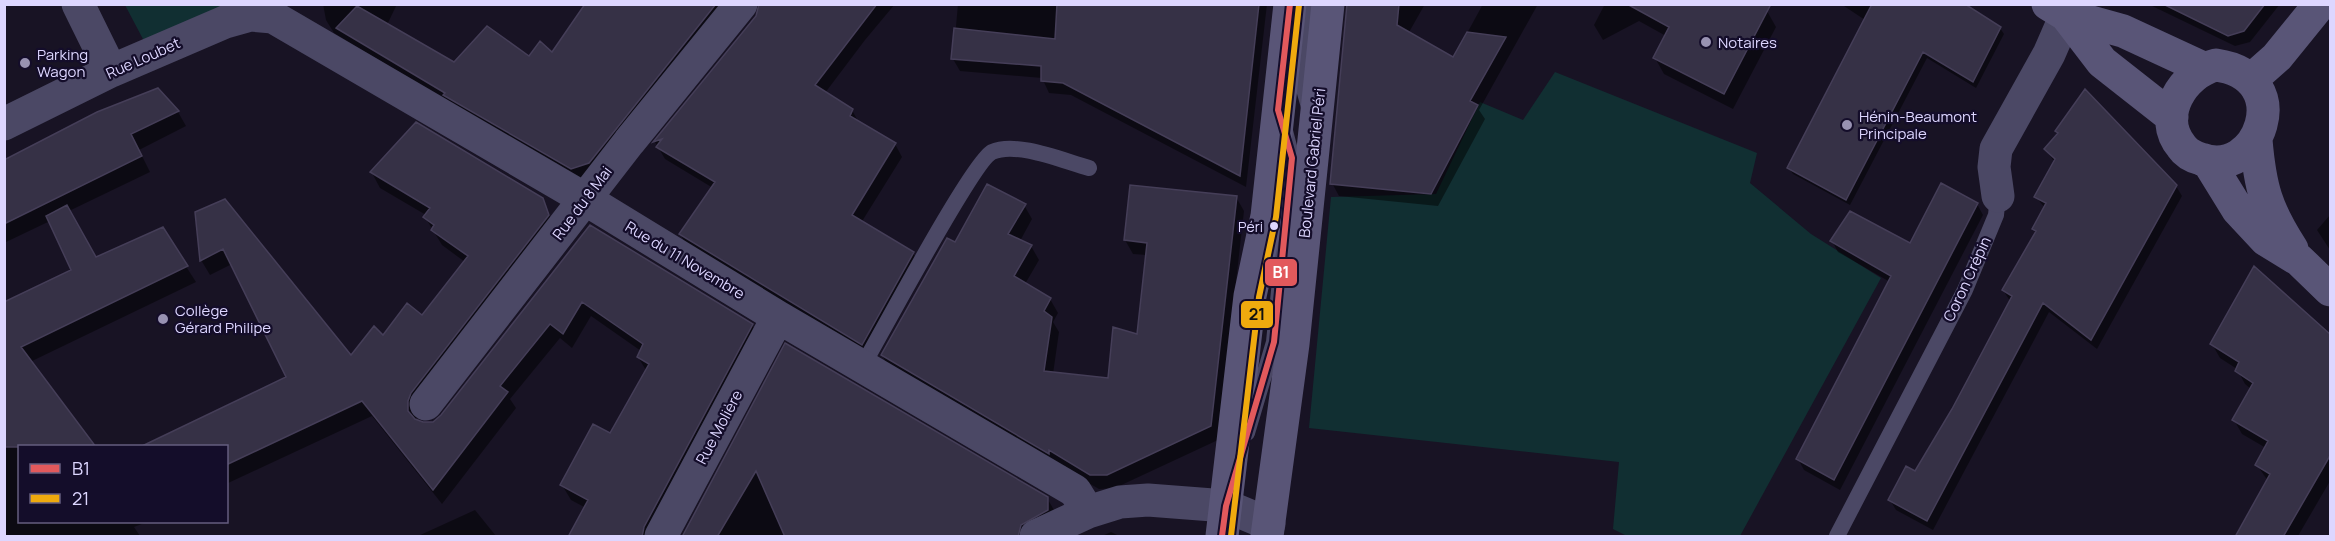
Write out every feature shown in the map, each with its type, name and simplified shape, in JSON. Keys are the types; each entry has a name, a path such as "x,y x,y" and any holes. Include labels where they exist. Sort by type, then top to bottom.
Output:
{"main road":[{"path":"1224,521 1250,296 1267,216 1290,4"},
{"name":"Boulevard Gabriel Péri","path":"1266,532 1293,344 1328,4"},
{"path":"2251,80 2277,57 2320,4"},
{"path":"2057,10 2123,31 2204,68"},
{"path":"2057,10 2102,62 2172,117"},
{"path":"2256,140 2244,153 2228,160 2209,163 2194,157 2181,147 2174,131 2172,117 2174,102 2182,87 2204,68 2216,65 2242,72 2261,94 2263,111 2256,140 2259,177 2265,200 2277,226 2299,260"},
{"path":"2209,163 2238,210 2266,240 2299,260 2331,290"}],"street":[{"path":"78,4 111,71"},
{"name":"Rue du 8 Mai","path":"426,404 628,142 741,4"},
{"name":"Coron Crépin","path":"1998,196 1994,167 1996,149 2049,54 2057,10"},
{"name":"Rue Loubet","path":"4,124 111,71 225,22 277,11"},
{"name":"Rue du 11 Novembre","path":"277,11 778,317 1075,491 1088,512"},
{"name":"Rue Molière","path":"661,537 778,317"},
{"path":"1036,537 1088,512 1120,502 1148,500 1266,532"}],"lane":[{"path":"1310,4 1302,82 1315,131"},
{"path":"862,367 967,182 990,153 1012,147 1089,168"},
{"name":"Coron Crépin","path":"1837,537 1965,290 1996,215 1998,196"}],"green space":[{"path":"125,5 227,5 144,41"},
{"path":"1555,72 1757,153 1750,183 1811,234 1881,278 1740,536 1627,536 1613,529 1619,462 1309,428 1331,197 1436,194 1480,102 1523,120"}],"building":[{"path":"585,4 716,4 589,163 571,169 443,95 445,93 336,28 357,6 454,62 487,26 529,56 540,41 552,52"},
{"path":"759,4 877,4 815,85 853,109 850,116 896,143 852,215 914,252 862,345 679,234 715,182 656,147 662,139 653,142 756,16"},
{"path":"1057,4 1259,4 1240,176 1063,83 1041,81 1041,66 951,59 954,28 1055,39"},
{"path":"1347,4 1399,4 1397,25 1453,57 1467,32 1506,37 1470,101 1478,105 1431,194 1330,184"},
{"name":"Notaires","path":"1627,4 1771,4 1724,94 1653,58 1669,27"},
{"name":"Hénin-Beaumont Principale","path":"1872,4 1965,4 2001,27 1973,82 1923,52 1846,200 1787,168"},
{"path":"2163,4 2265,4 2244,31 2228,36"},
{"path":"158,88 179,111 131,134 142,156 4,224 4,160 97,112"},
{"path":"2085,89 2177,185 2091,340 2043,303 1927,521 1888,500 1906,466 1915,471 1952,409 2012,296 2002,290 2036,231 2032,229 2046,203 2034,197 2055,159 2044,149 2058,133 2055,131"},
{"path":"416,122 543,198 549,215 411,393 408,411 415,419 433,422 441,415 590,225 753,324 644,527 642,537 568,537 588,500 560,485 593,424 610,433 649,364 637,357 643,344 582,302 563,334 550,324 500,386 508,392 433,490 362,401 228,464 228,445 144,445 286,377 223,249 200,261 195,212 225,199 351,355 374,326 383,335 407,303 422,315 468,256 431,230 434,225 423,217 430,208 370,172"},
{"path":"1941,183 1978,203 1834,480 1796,459 1891,276 1830,241 1850,211 1910,243"},
{"path":"987,184 1026,204 1008,234 1032,245 1014,276 1051,298 1044,311 1052,317 1044,371 1108,378 1113,327 1137,334 1147,243 1124,240 1130,185 1237,196 1211,426 1107,475 1090,475 1049,450 1049,454 881,355 947,238 955,242"},
{"path":"67,205 96,257 163,227 188,266 21,347 94,445 4,447 4,302 71,270 46,216"},
{"path":"2254,266 2331,335 2331,454 2283,537 2235,537 2270,474 2255,465 2268,441 2232,420 2253,383 2235,371 2239,362 2210,344"},
{"path":"785,343 1048,497 1048,510 1021,525 1018,537 785,537 756,471 717,537 682,537"}],"transit line":[{"name":"B1","path":"1222,536 1226,506 1274,342 1292,158 1278,110 1290,4"},
{"name":"21","path":"1231,536 1259,297 1276,217 1299,5"}],"place":[{"name":"Notaires","path":"1706,42"},
{"name":"Parking Wagon","path":"25,63"},
{"name":"Hénin-Beaumont Principale","path":"1847,125"},
{"name":"Péri","path":"1274,226"},
{"name":"Collège Gérard Philipe","path":"163,319"}]}
